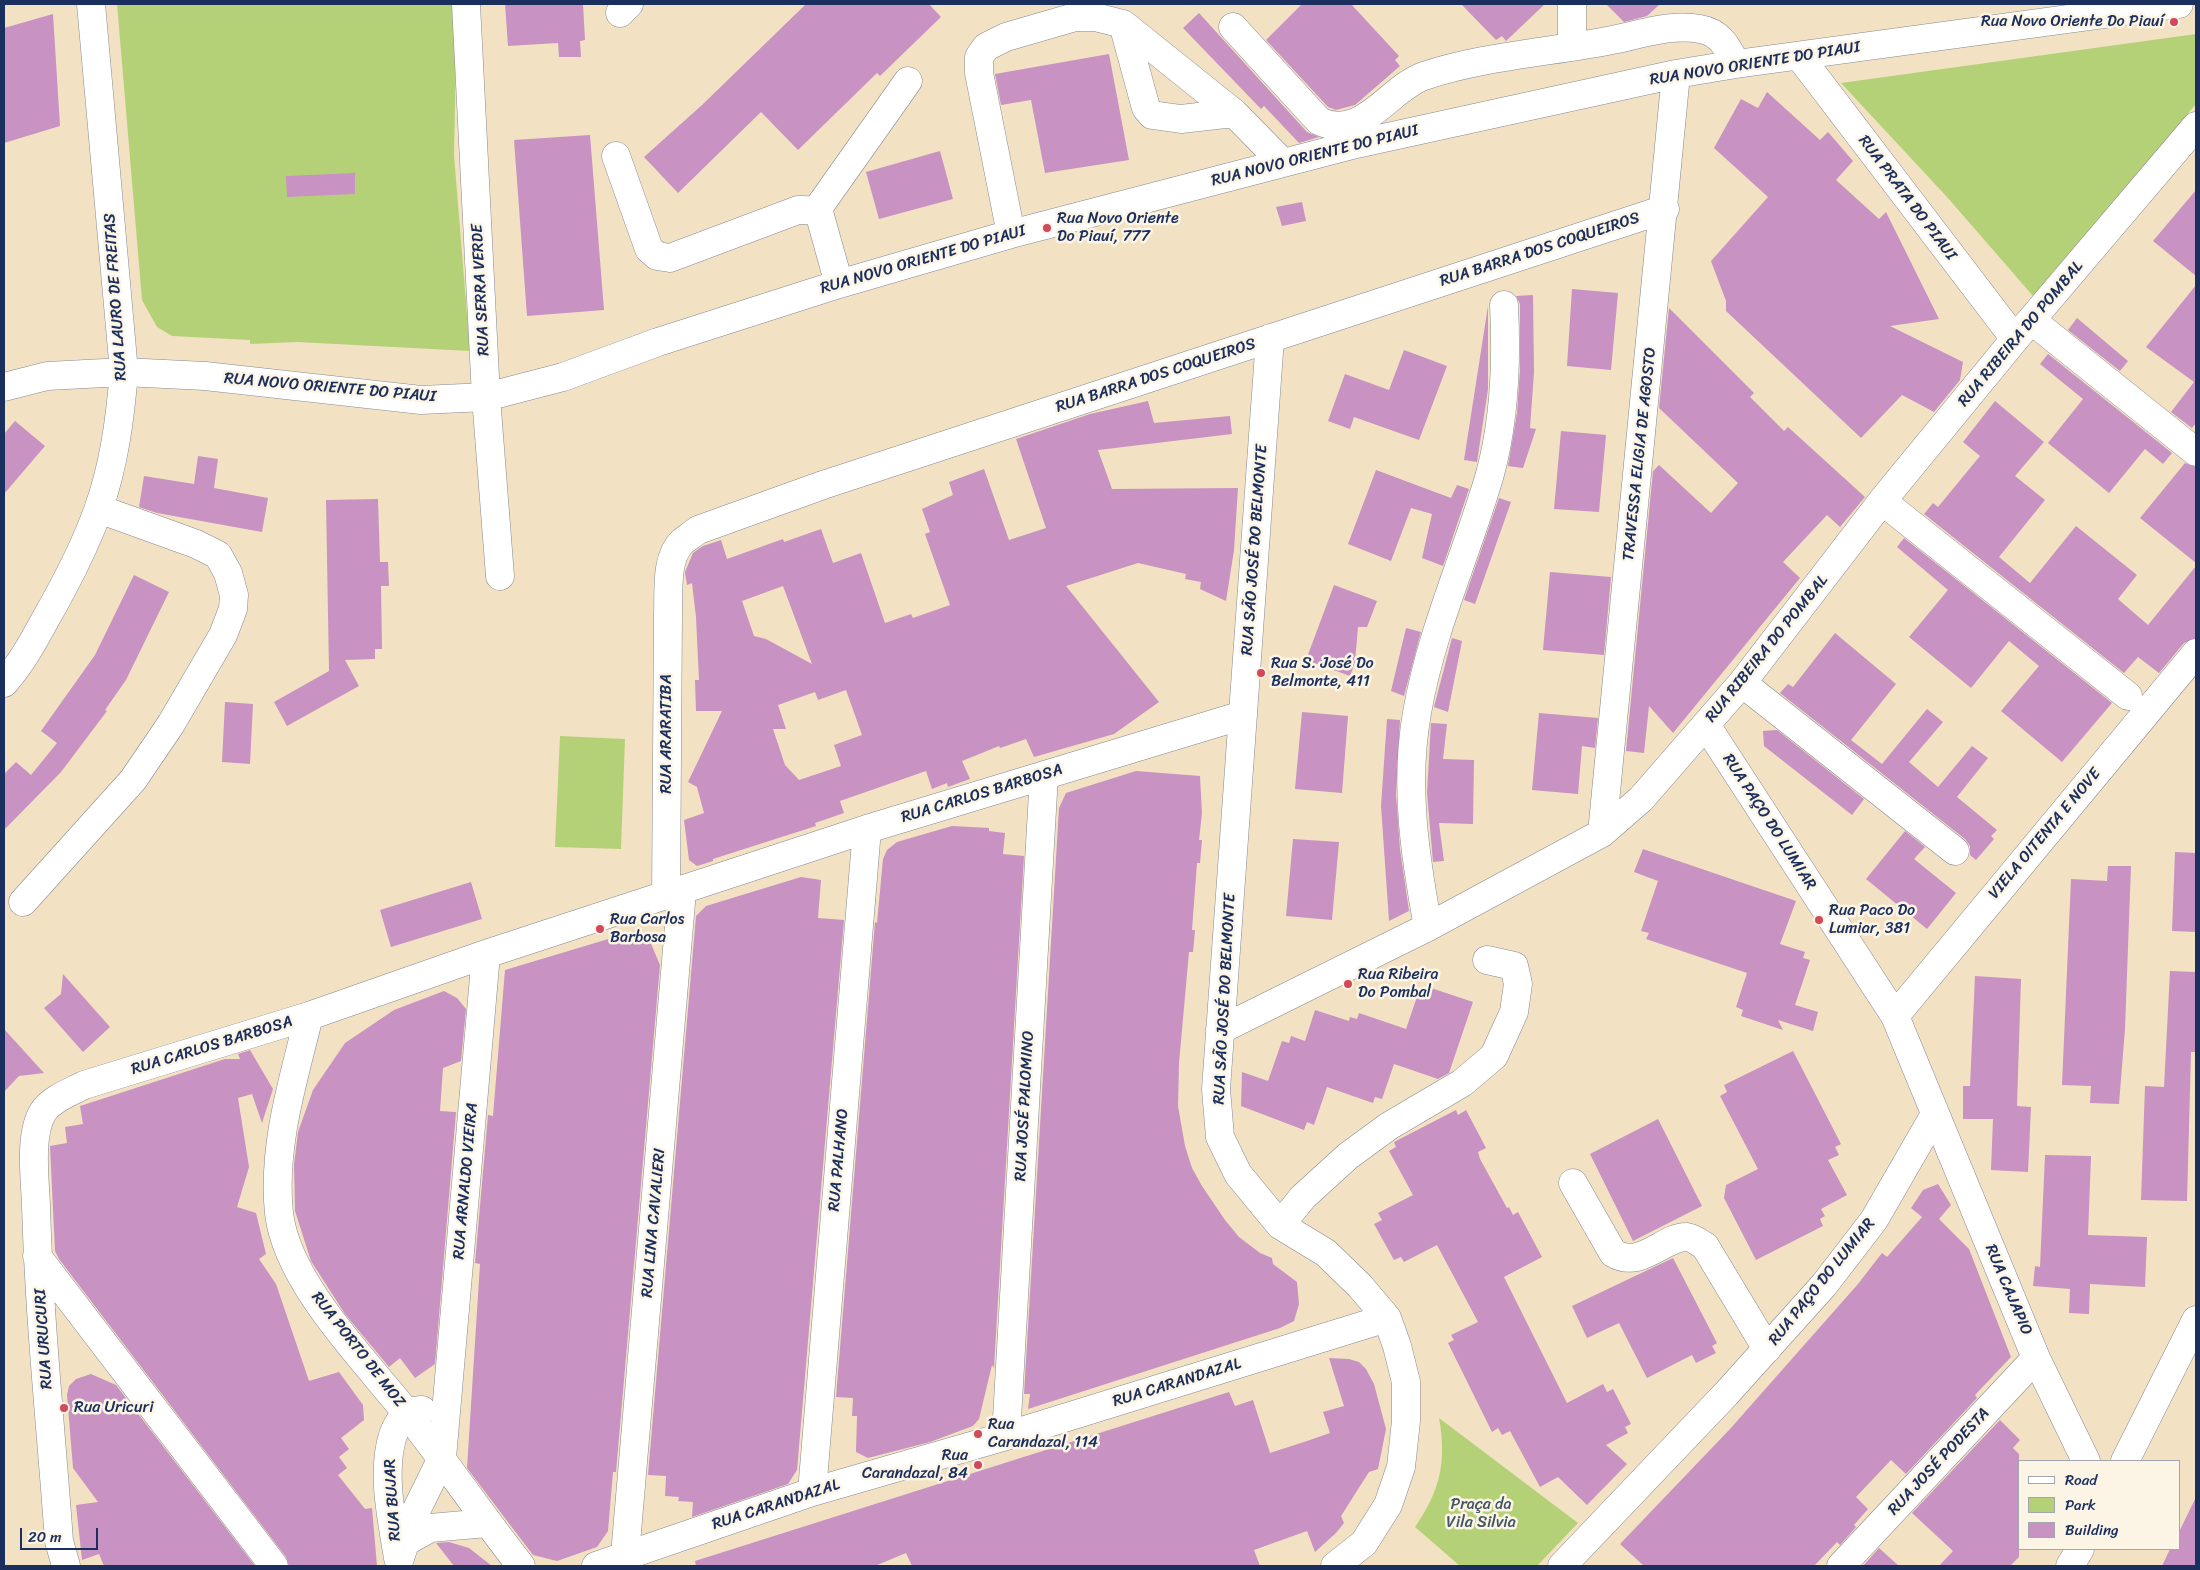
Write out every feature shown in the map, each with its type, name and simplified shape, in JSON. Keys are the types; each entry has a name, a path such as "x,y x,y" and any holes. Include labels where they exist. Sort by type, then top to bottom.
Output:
{"street":[{"name":"RUA LAURO DE FREITAS","path":"4,683 18,668 57,599 99,509 119,423 124,372 91,4"},
{"name":"RUA SERRA VERDE","path":"466,4 486,397 500,576"},
{"path":"1572,4 1572,47"},
{"name":"RUA NOVO ORIENTE DO PIAUI","path":"4,387 47,376 124,372 205,376 421,400 486,397 563,377 658,342 839,284 1011,234 1356,144 1676,74 1736,64 1800,57 2174,5 2196,10"},
{"path":"1011,234 979,73 979,58 986,47 1006,37 1074,16 1095,16 1123,24 1234,113 1283,163"},
{"path":"1123,24 1146,108 1152,115 1181,119 1234,113"},
{"path":"1233,27 1319,121 1328,126 1359,121 1423,76 1483,62 1684,27 1701,29 1716,34 1725,44 1736,64"},
{"name":"RUA PRATA DO PIAUI","path":"1800,57 2023,330 2196,452"},
{"name":"TRAVESSA ELIGIA DE AGOSTO","path":"1602,833 1665,209 1676,74"},
{"path":"816,211 908,81"},
{"name":"RUA RIBEIRA DO POMBAL","path":"1220,1030 1428,927 1602,833 1641,799 1742,683 1882,501 2023,330 2196,126"},
{"path":"616,156 649,249 656,256 670,258 798,210 816,211 820,216 839,284"},
{"name":"RUA BARRA DOS COQUEIROS","path":"670,573 674,555 681,543 698,530 823,485 1665,209"},
{"path":"1428,927 1415,858 1410,787 1417,713 1440,619 1490,473 1503,410 1506,349 1504,305"},
{"name":"RUA SÃO JOSÉ DO BELMONTE","path":"1270,338 1216,1089 1220,1137 1238,1174 1280,1225 1326,1253 1360,1286 1387,1318 1406,1382 1406,1421 1401,1467 1388,1505 1364,1543 1335,1566"},
{"path":"1882,501 2128,696"},
{"path":"23,902 133,780 171,724 223,635 232,609 234,595 228,573 218,556 196,544 99,509"},
{"name":"RUA ARARATIBA","path":"670,573 668,614 674,893"},
{"name":"VIELA OITENTA E NOVE","path":"1895,1016 2196,653"},
{"path":"1742,683 1955,851"},
{"name":"RUA CARLOS BARBOSA","path":"43,1112 53,1102 84,1085 309,1016 486,954 867,829 1243,715"},
{"name":"RUA PAÇO DO LUMIAR","path":"1562,1566 1767,1349 1824,1285 1874,1220 1934,1116 1895,1016 1706,725"},
{"name":"RUA JOSÉ PALOMINO","path":"1006,1436 1044,775"},
{"name":"RUA PALHANO","path":"812,1492 867,829"},
{"name":"RUA LINA CAVALIERI","path":"625,1555 674,893"},
{"name":"RUA ARNALDO VIEIRA","path":"442,1458 486,954"},
{"path":"1280,1225 1303,1197 1348,1156 1389,1126 1462,1083 1494,1056 1514,1012 1518,984 1514,966 1487,960"},
{"name":"RUA PORTO DE MOZ","path":"309,1016 284,1121 278,1167 280,1215 288,1249 323,1310 442,1458 487,1523 522,1566"},
{"name":"RUA URUCURI","path":"43,1112 36,1133 35,1166 38,1256 59,1541 66,1566"},
{"name":"RUA CAJAPIO","path":"1934,1116 2036,1358 2086,1460"},
{"path":"1573,1183 1613,1252 1622,1258 1630,1258 1657,1250 1686,1237 1694,1239 1705,1246 1767,1349"},
{"path":"38,1256 274,1566"},
{"name":"RUA CARANDAZAL","path":"596,1566 812,1492 1006,1436 1387,1318"},
{"path":"2126,1460 2196,1320"},
{"name":"RUA JOSÉ PODESTA","path":"1842,1566 2036,1358"},
{"path":"406,1412 446,1408"},
{"name":"RUA BUJAR","path":"401,1556 392,1522 389,1473 390,1449 394,1434 406,1412"},
{"name":"RUA BUJAR","path":"401,1556 426,1490 442,1458"},
{"path":"389,1473 399,1480 426,1490"},
{"name":"RUA BUJAR","path":"401,1556 430,1528 487,1523"},
{"path":"2070,1566 2079,1550"}],"green space":[{"path":"117,4 457,4 454,155 470,351 297,342 250,344 250,340 172,336 157,327 142,300"},
{"path":"2196,34 2196,104 2033,296 1947,197 1841,83"},
{"path":"560,736 625,739 621,849 555,847"},
{"name":"Praça da Vila Silvia","path":"1439,1418 1578,1523 1537,1566 1460,1566 1415,1527 1424,1514 1436,1488 1442,1462"}],"building":[{"path":"505,4 583,4 585,40 580,41 581,57 559,57 558,43 508,46"},
{"path":"806,4 929,4 941,17 880,76 877,73 798,150 761,112 678,193 644,157 702,105"},
{"path":"1302,4 1351,4 1399,56 1395,60 1400,66 1355,105 1336,110 1328,107 1266,40"},
{"path":"1461,4 1545,4 1506,41 1502,36 1496,40"},
{"path":"1606,4 1660,4 1647,16 1624,22"},
{"path":"1199,13 1307,132 1319,137 1299,143 1264,106 1261,109 1183,28"},
{"path":"53,14 60,126 4,143 4,28"},
{"path":"1109,54 1129,160 1045,173 1031,100 1001,105 995,74"},
{"path":"1767,92 1820,140 1828,132 1853,161 1836,180 1879,219 1886,212 1939,319 1890,326 1963,362 1960,380 1934,412 1902,395 1861,438 1726,311 1726,301 1711,261 1768,197 1714,148 1741,99 1758,108"},
{"path":"590,135 604,310 527,316 514,140"},
{"path":"940,151 953,199 879,219 866,172"},
{"path":"355,173 355,194 287,197 286,176"},
{"path":"2196,190 2196,276 2153,241"},
{"path":"1302,202 1306,221 1282,226 1276,207"},
{"path":"2196,285 2196,423 2192,428 2171,412 2194,382 2146,347"},
{"path":"1572,289 1618,293 1611,370 1567,366"},
{"path":"1533,295 1534,372 1530,428 1536,429 1523,468 1508,466 1517,413 1520,370 1520,304 1516,296"},
{"path":"1488,306 1488,389 1477,462 1464,460"},
{"path":"1669,308 1754,393 1750,397 1784,431 1788,427 1865,497 1840,527 1827,515 1783,562 1800,578 1673,733 1649,706 1644,753 1626,751 1653,471 1659,465 1711,513 1738,483 1659,408"},
{"path":"2077,318 2128,361 2120,371 2068,330"},
{"path":"1404,350 1447,366 1419,440 1354,417 1350,429 1328,421 1345,374 1389,390"},
{"path":"2048,354 2172,453 2163,464 2145,449 2109,493 2048,443 2083,399 2040,364"},
{"path":"1148,401 1154,423 1230,416 1232,434 1098,450 1112,489 1238,488 1234,550 1226,601 1200,589 1201,582 1185,579 1186,574 1138,563 1066,586 1159,702 1114,734 1034,757 1026,739 1000,748 999,746 962,761 970,779 948,787 947,783 932,789 926,771 840,801 844,813 815,823 816,826 713,859 713,861 697,866 689,860 684,820 704,813 697,787 688,782 722,711 696,711 695,680 699,680 696,617 692,583 687,585 685,572 693,553 703,546 721,540 727,559 783,539 784,542 821,529 833,563 861,553 885,623 911,614 913,618 950,605 925,534 930,532 922,509 953,495 949,482 984,469 1009,540 1046,528 1016,439 1090,414","holes":["783,586 812,664 766,639 754,636 742,601","846,690 862,735 834,745 841,766 799,780 785,765 773,729 786,729 778,705 815,692 818,700"]},
{"path":"1995,401 2044,442 2015,476 2045,500 1999,557 2030,583 2076,526 2137,575 2118,599 2148,625 2196,566 2196,638 2184,643 2159,673 2138,657 2124,673 1924,514 1933,503 1938,507 1980,456 1963,442"},
{"path":"15,421 45,446 4,494 4,434"},
{"path":"1561,431 1606,435 1599,512 1554,509"},
{"path":"198,456 218,459 214,488 268,498 262,532 157,513 139,507 144,476 194,484"},
{"path":"2185,463 2196,467 2196,563 2140,518"},
{"path":"1376,470 1451,498 1457,485 1469,489 1443,566 1422,558 1432,514 1411,508 1391,561 1348,544"},
{"path":"1499,498 1511,502 1475,604 1464,600"},
{"path":"378,499 380,562 388,562 389,586 381,586 382,649 375,649 375,659 345,660 359,686 287,726 274,702 329,671 326,500"},
{"path":"1904,538 2112,703 2062,762 2001,711 2039,666 2009,641 1971,688 1909,637 1948,590 1897,547"},
{"path":"1550,572 1611,577 1604,655 1543,650"},
{"path":"134,575 169,592 126,680 105,710 107,711 61,772 4,830 4,774 16,762 31,775 57,743 41,731 95,655"},
{"path":"1334,585 1377,601 1367,627 1358,627 1355,662 1350,676 1306,660"},
{"path":"1406,628 1421,632 1404,696 1391,691"},
{"path":"1835,633 1896,684 1851,740 1882,764 1927,709 1943,722 1909,762 1938,787 1972,746 1988,758 1957,797 1997,830 1991,836 1994,839 1976,860 1970,855 1970,846 1965,839 1780,693 1788,684 1793,687"},
{"path":"1452,638 1462,641 1448,712 1434,707"},
{"path":"225,702 253,704 250,764 222,762"},
{"path":"1302,712 1348,716 1342,793 1295,789"},
{"path":"1539,713 1598,718 1595,748 1582,746 1578,794 1532,790"},
{"path":"1387,719 1400,720 1396,794 1400,849 1409,911 1389,921 1381,806"},
{"path":"1431,723 1447,724 1443,759 1474,760 1473,824 1439,823 1444,861 1433,862 1427,793"},
{"path":"1777,730 1864,799 1852,815 1764,746 1763,731"},
{"path":"1136,771 1200,776 1202,813 1199,840 1202,840 1200,863 1197,863 1192,930 1195,930 1193,952 1189,952 1179,1063 1178,1106 1185,1146 1192,1168 1202,1186 1239,1237 1260,1253 1272,1258 1273,1264 1297,1282 1299,1304 1294,1321 1280,1328 1028,1409 1030,1394 1024,1394 1059,808 1066,793"},
{"path":"952,826 989,828 989,831 1005,833 1003,854 1024,856 994,1368 992,1365 979,1419 973,1426 930,1442 868,1458 856,1452 857,1416 852,1416 853,1398 836,1397 875,922 877,923 883,859 887,850 897,842"},
{"path":"1905,831 1925,847 1914,859 1956,893 1927,929 1866,879"},
{"path":"1293,839 1339,842 1332,920 1286,916"},
{"path":"1643,849 1796,901 1780,944 1805,952 1803,958 1810,960 1795,1005 1818,1012 1813,1031 1778,1020 1783,1030 1741,1016 1743,1010 1736,1007 1747,973 1646,939 1649,933 1641,931 1658,881 1634,872"},
{"path":"2175,852 2196,853 2196,932 2172,931"},
{"path":"2108,866 2131,866 2125,1029 2119,1104 2090,1103 2091,1086 2062,1085 2071,879 2107,881"},
{"path":"801,877 821,880 818,918 844,920 797,1470 788,1484 692,1517 693,1502 678,1501 679,1497 665,1496 666,1476 648,1475 696,916 706,906"},
{"path":"471,882 482,919 391,947 380,910"},
{"path":"635,931 641,932 649,939 660,965 616,1472 613,1472 608,1531 597,1547 557,1561 533,1555 467,1468 480,1264 475,1263 488,1115 493,1116 505,970"},
{"path":"2170,971 2196,972 2196,1052 2191,1052 2187,1201 2141,1200 2145,1086 2164,1087"},
{"path":"63,974 110,1027 83,1052 44,1008 61,994"},
{"path":"1975,976 2021,979 2017,1106 2031,1107 2028,1172 1991,1170 1993,1119 1963,1119 1963,1086 1970,1086"},
{"path":"1428,987 1473,1002 1449,1073 1438,1079 1394,1064 1382,1099 1375,1097 1373,1103 1327,1087 1314,1125 1307,1122 1304,1130 1241,1106 1242,1072 1268,1081 1282,1041 1289,1043 1291,1036 1305,1041 1315,1010 1349,1021 1350,1017 1357,1019 1359,1013 1406,1029 1419,991 1425,993"},
{"path":"444,991 457,998 466,1009 461,1061 443,1068 440,1111 456,1112 435,1364 415,1378 400,1358 389,1367 345,1314 311,1261 295,1211 294,1165 298,1132 313,1090 345,1043 394,1010"},
{"path":"4,1029 44,1073 19,1076 4,1092"},
{"path":"250,1050 273,1089 262,1123 252,1094 238,1098 249,1167 237,1207 256,1213 266,1254 259,1259 276,1284 309,1381 339,1372 363,1405 364,1420 341,1438 349,1449 339,1457 347,1468 338,1475 365,1509 372,1508 377,1566 289,1566 286,1557 59,1259 55,1251 50,1146 67,1143 65,1127 83,1124 80,1106 225,1059 240,1059 238,1054"},
{"path":"1793,1051 1841,1144 1835,1147 1839,1155 1828,1160 1847,1195 1821,1209 1825,1216 1820,1219 1823,1226 1756,1260 1724,1198 1726,1185 1758,1169 1720,1096 1727,1092 1724,1085"},
{"path":"1456,1110 1458,1115 1466,1110 1486,1148 1478,1152 1480,1159 1507,1208 1509,1207 1513,1215 1518,1212 1542,1257 1504,1277 1567,1403 1603,1384 1607,1392 1613,1389 1631,1424 1625,1427 1628,1433 1606,1445 1627,1464 1587,1505 1558,1477 1540,1487 1510,1431 1502,1435 1498,1428 1492,1432 1448,1343 1454,1340 1451,1335 1478,1322 1437,1245 1404,1262 1401,1257 1394,1260 1374,1224 1382,1220 1378,1213 1413,1195 1389,1151 1396,1147 1394,1142"},
{"path":"1658,1119 1702,1206 1633,1241 1590,1154"},
{"path":"2045,1155 2091,1156 2088,1235 2147,1237 2145,1287 2090,1284 2089,1314 2069,1313 2070,1289 2033,1286 2035,1266 2040,1267"},
{"path":"1938,1184 1951,1205 1939,1219 1969,1249 2011,1357 1975,1395 1977,1398 1906,1474 1891,1460 1856,1497 1868,1509 1854,1525 1856,1527 1840,1545 1837,1542 1814,1566 1644,1566 1620,1544 1730,1429 1858,1284 1882,1253 1887,1257 1922,1217 1911,1208 1923,1190"},
{"path":"1673,1258 1717,1343 1712,1346 1716,1353 1696,1363 1692,1355 1647,1378 1619,1323 1587,1338 1572,1306"},
{"path":"1329,1358 1349,1359 1359,1362 1366,1369 1374,1384 1386,1429 1378,1469 1369,1472 1341,1516 1344,1523 1315,1552 1307,1531 1254,1550 1260,1566 912,1566 906,1553 875,1566 696,1566 695,1561 1229,1392 1235,1406 1253,1400 1270,1453 1307,1441 1330,1433 1323,1412 1344,1406"},
{"path":"91,1374 116,1385 255,1566 104,1566 99,1554 82,1560 76,1505 98,1502 73,1468 67,1395 69,1386 76,1379"},
{"path":"2000,1420 2020,1440 2013,1448 2019,1454 2019,1557 2010,1566 1939,1566 1953,1551 1912,1513"},
{"path":"2196,1497 2196,1566 2162,1566 2170,1550 2180,1550 2180,1530"},
{"path":"449,1542 469,1548 492,1566 454,1566 436,1543"},
{"path":"1879,1548 1899,1566 1863,1566"}],"place":[{"name":"Rua Novo Oriente Do Piauí","path":"2174,22"},
{"name":"Rua Novo Oriente Do Piauí, 777","path":"1047,228"},
{"name":"Rua S. José Do Belmonte, 411","path":"1261,673"},
{"name":"Rua Paco Do Lumiar, 381","path":"1819,920"},
{"name":"Rua Carlos Barbosa","path":"600,929"},
{"name":"Rua Ribeira Do Pombal","path":"1348,984"},
{"name":"Rua Uricuri","path":"64,1408"},
{"name":"Rua Carandazal, 114","path":"978,1434"},
{"name":"Rua Carandazal, 84","path":"978,1465"}]}
